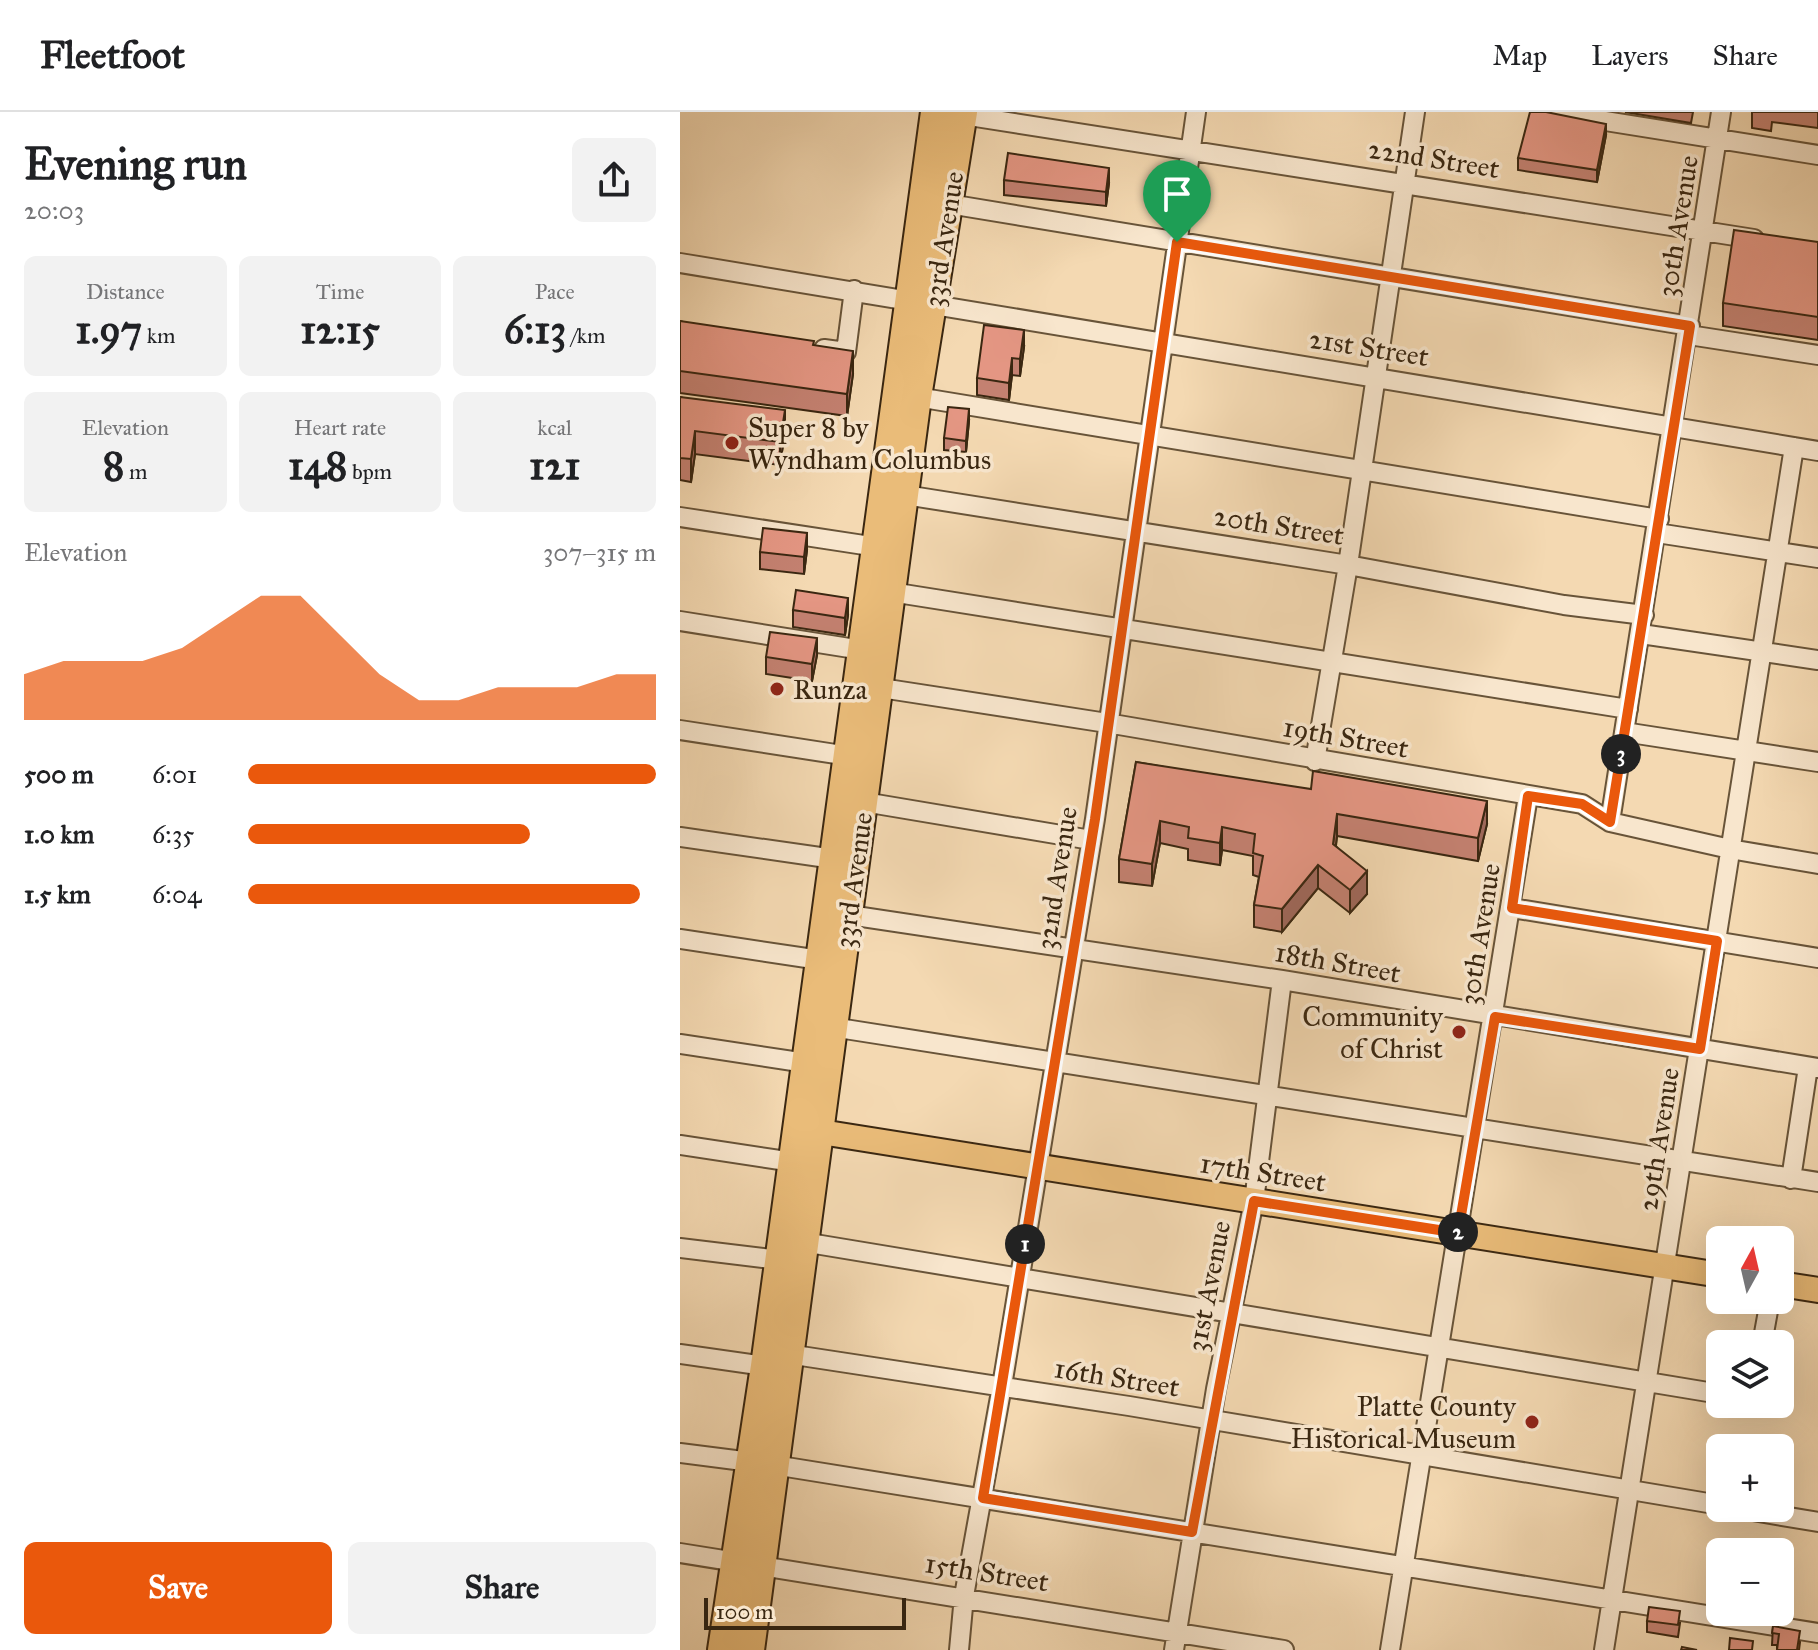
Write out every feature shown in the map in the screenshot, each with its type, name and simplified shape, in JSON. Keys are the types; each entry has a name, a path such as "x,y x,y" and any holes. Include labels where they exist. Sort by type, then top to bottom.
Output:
{"highway":[{"name":"33rd Avenue","path":"808,1130 806,1063 834,859 859,757 868,686 891,592 917,397 922,301 949,204 954,113"},
{"name":"33rd Avenue","path":"868,686 862,650 877,547 954,113"},
{"name":"33rd Avenue","path":"722,1650 735,1561 762,1464 776,1360 803,1242 804,1164 808,1130 832,1027 864,802 859,757"},
{"name":"33rd Avenue","path":"776,1360 779,1260 804,1164"},
{"name":"33rd Avenue","path":"750,1650 764,1564 762,1464"}],"main road":[{"name":"17th Street","path":"808,1130 1706,1273"},
{"path":"1794,1286 1818,1290"}],"street":[{"name":"32nd Avenue","path":"959,1650 964,1596 1002,1386 1091,840 1196,112"},
{"path":"1315,761 1334,659 1415,112"},
{"path":"1549,112 1818,155"},
{"name":"30th Avenue","path":"1610,822 1705,233 1721,112"},
{"name":"22nd Street","path":"954,113 1404,181 1705,233 1769,241"},
{"path":"949,204 1689,330 1818,355"},
{"name":"21st Street","path":"680,263 1161,340 1818,451"},
{"path":"800,345 846,352 854,290"},
{"path":"917,397 1362,468 1818,558"},
{"name":"29th Avenue","path":"1604,1650 1794,447"},
{"name":"20th Street","path":"905,495 1348,565 1564,605 1764,652 1818,660"},
{"path":"680,517 877,547"},
{"path":"891,592 1334,659 1628,709"},
{"path":"680,621 862,650"},
{"name":"19th Street","path":"868,686 1107,723 1315,761 1582,804 1610,822 1730,849 1818,864"},
{"path":"680,730 859,757"},
{"path":"1624,732 1818,762"},
{"name":"30th Avenue","path":"1390,1650 1495,1017 1528,796"},
{"path":"864,802 1091,840"},
{"path":"680,837 834,859"},
{"path":"1512,908 1818,958"},
{"name":"18th Street","path":"849,915 1282,980 1813,1067"},
{"path":"680,939 820,960"},
{"name":"31st Avenue","path":"1175,1641 1211,1421 1254,1201 1282,980"},
{"path":"832,1027 1268,1093 1818,1182"},
{"path":"680,1044 806,1063"},
{"path":"1791,1179 1813,1067"},
{"path":"680,1145 804,1164"},
{"path":"803,1242 1706,1392"},
{"path":"680,1248 779,1260"},
{"name":"16th Street","path":"680,1354 776,1360 1002,1386 1420,1458 1706,1503"},
{"path":"680,1453 983,1498 1818,1633"},
{"path":"1794,1518 1818,1522"},
{"name":"15th Street","path":"680,1553 964,1596 1175,1641 1284,1650"}],"building":[{"path":"1530,112 1546,112 1606,124 1597,170 1518,158"},
{"path":"1008,153 1109,168 1106,192 1004,180"},
{"path":"1734,230 1818,242 1818,317 1723,303"},
{"path":"680,321 814,341 813,345 853,351 847,394 680,371"},
{"path":"984,325 1024,330 1020,359 1012,358 1009,383 977,378"},
{"path":"680,397 785,410 780,442 695,431 691,459 680,458"},
{"path":"948,407 969,409 966,441 944,438"},
{"path":"763,528 807,533 804,557 760,552"},
{"path":"796,590 848,598 845,618 793,610"},
{"path":"770,632 817,638 812,664 766,657"},
{"path":"1136,762 1311,789 1313,771 1487,801 1478,838 1337,814 1333,844 1367,871 1350,890 1318,865 1282,909 1254,905 1263,856 1253,853 1255,834 1222,827 1220,843 1188,838 1189,827 1160,821 1152,864 1119,859"},
{"path":"1649,1607 1680,1611 1678,1625 1647,1621"},
{"path":"1773,1626 1800,1631 1797,1650 1777,1650 1779,1634 1772,1633"},
{"path":"1730,1638 1753,1641 1752,1650 1729,1650"}],"place":[{"name":"Super 8 by Wyndham Columbus","path":"732,443"},
{"name":"Runza","path":"777,689"},
{"name":"Community of Christ","path":"1459,1032"},
{"name":"Platte County Historical Museum","path":"1532,1422"}],"route":[{"path":"1177,242 1690,326 1610,822 1582,804 1528,796 1512,908 1717,941 1700,1049 1495,1017 1458,1233 1254,1201 1216,1389 1192,1532 983,1498 1095,819 1177,242"}]}
